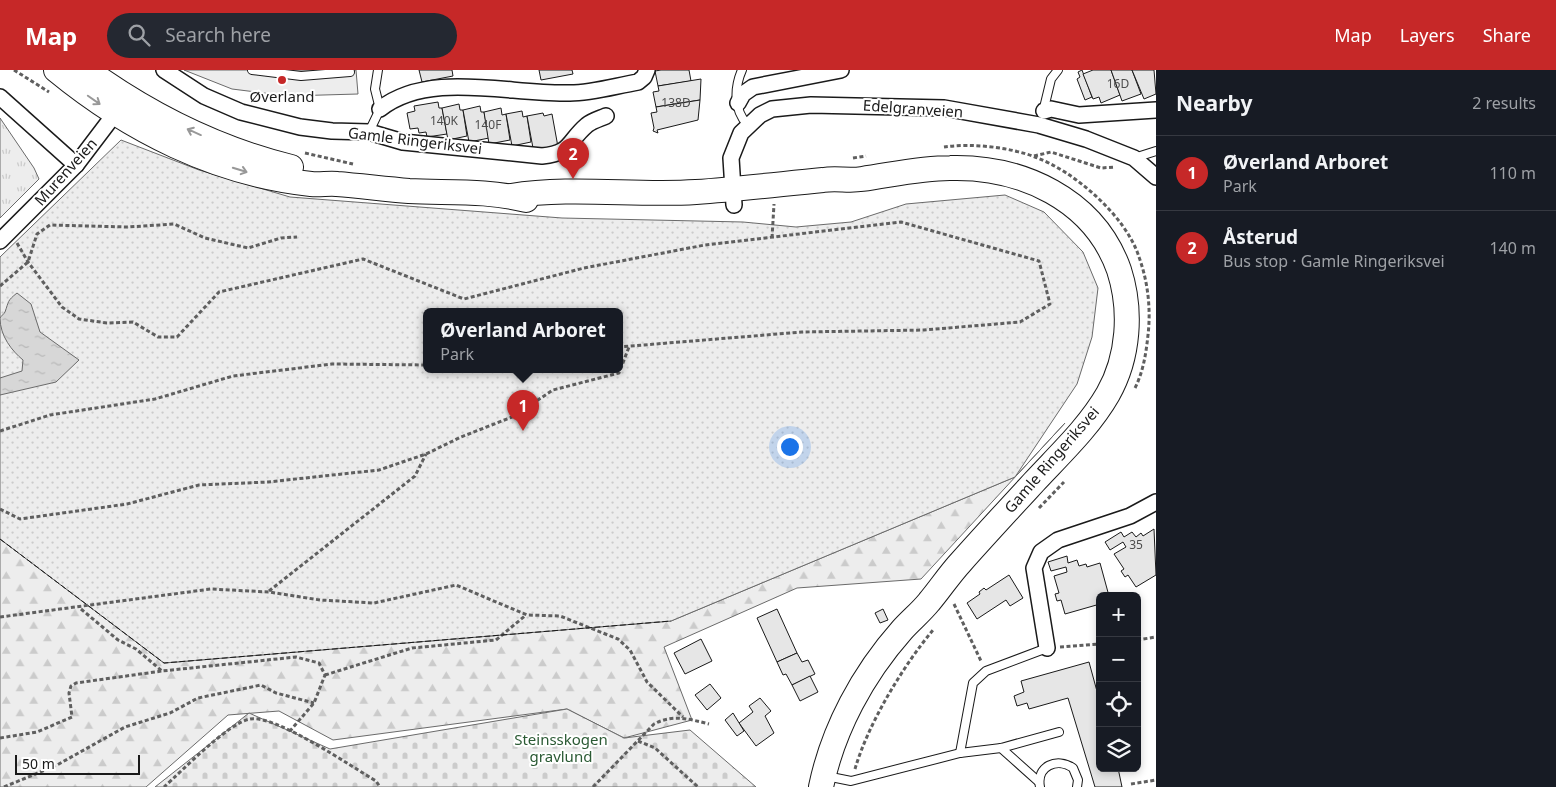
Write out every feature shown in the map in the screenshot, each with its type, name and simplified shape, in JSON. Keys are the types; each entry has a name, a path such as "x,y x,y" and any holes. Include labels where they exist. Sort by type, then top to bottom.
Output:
{"main road":[{"name":"Gamle Ringeriksvei","path":"56,70 121,106 275,163 312,173 335,184 511,196 540,203 602,207 701,207 733,197 813,194 833,190 858,180 901,172 950,168 982,169 1024,178 1059,195 1077,208 1105,241 1122,279 1127,332 1124,354 1108,393 1080,432 958,564 938,607 902,630 863,684 831,746 834,782"},
{"name":"Gamle Ringeriksvei","path":"87,70 121,106"}],"street":[{"name":"Gamle Ringeriksvei","path":"164,70 204,96 241,112 300,128 332,132 369,132 403,142 542,156 556,155 566,150 589,123 606,116"},
{"name":"Gamle Ringeriksvei","path":"380,109 392,97 416,88 450,85 569,93 638,82 644,77 647,70"},
{"path":"738,103 743,94 754,87 841,70"},
{"path":"0,97 76,165"},
{"name":"Edelgranveien","path":"733,197 730,158 733,148 747,124 772,109 811,104 944,108 1039,126 1086,138 1134,158 1156,177"},
{"name":"Murenveien","path":"4,237 76,165 121,106"},
{"path":"1044,111 1051,109 1079,115 1156,110"},
{"path":"1047,648 1034,568 1041,552 1058,540 1130,516 1156,502"}],"lane":[{"path":"252,70 301,76 350,72"},
{"path":"369,132 380,109 375,89 378,70"},
{"path":"742,70 736,87 738,112 747,124"},
{"path":"1039,126 1051,79 1058,70"},
{"path":"1134,158 1156,151"},
{"path":"960,753 973,683 986,670 1047,648"},
{"path":"834,782 960,753 1001,748 1059,732"},
{"path":"1001,748 1040,785 1044,770 1054,763 1061,762 1073,768 1078,780 1078,787"}],"path":[{"path":"14,70 55,94"},
{"path":"941,147 996,148 1034,156 1062,171 1106,206 1123,226 1139,255 1148,287 1150,321 1146,355 1138,382 1130,398"},
{"path":"1034,156 1050,152 1100,168 1114,168 1134,158"},
{"path":"846,159 874,155"},
{"path":"4,237 28,262 62,307 79,319 107,323 133,322 158,337 177,337 220,292 363,259 464,299 584,268 705,245 901,222 1039,261 1050,304 1020,322 924,330 802,332 623,347"},
{"path":"0,286 28,262 38,234 50,225 128,227 174,224 204,238 248,248 281,238 297,237"},
{"path":"623,363 629,347"},
{"path":"0,431 50,415 155,399 233,376 332,364 423,365"},
{"path":"0,508 20,519 127,504 199,485 268,482 379,470 426,454 461,437 512,417 553,390 619,373"},
{"path":"269,592 415,476 426,454"},
{"path":"1037,511 1069,477"},
{"path":"0,617 80,608 211,589 269,592 320,600 374,603 456,585 526,615 560,616 618,639 630,650 647,682 683,717"},
{"path":"938,607 954,604 960,596"},
{"path":"954,604 986,670"},
{"path":"80,608 118,640 136,649 162,671"},
{"path":"325,675 412,648 496,640 526,615"},
{"path":"834,782 860,750 881,707 935,627"},
{"path":"1141,639 1156,637"},
{"path":"1047,648 1096,644"},
{"path":"0,738 36,732 72,717 69,693 70,686 76,683 162,671 296,657 320,663 325,675 314,703 290,731"},
{"path":"4,787 57,765 125,727 170,713 198,698 261,685 276,693 314,703"},
{"path":"593,787 659,721 683,717 710,724"},
{"path":"164,787 230,729 251,718 272,721 376,781 380,787"},
{"path":"638,741 655,748 698,787"},
{"path":"1131,784 1156,780"}],"green space":[{"path":"0,118 34,168 39,179 0,218"},
{"path":"121,140 199,170 290,197 562,218 743,222 796,227 851,222 906,204 1005,195 1044,212 1083,252 1098,288 1092,337 1077,384 1015,477 671,621 164,663 0,539 0,257"},
{"path":"1065,423 921,579 797,588 664,647 692,720 624,738 567,709 333,740 279,711 228,715 146,787 0,787 0,539 164,663 671,621 1015,477"},
{"name":"Steinsskogen gravlund","path":"567,709 624,738 690,730 756,787 155,787 249,713 330,749"}],"shaded area":[{"name":"Øverland","path":"184,70 356,70 358,94 288,96 232,89"}],"water":[{"path":"17,293 31,304 40,332 79,360 56,382 0,395 0,378 22,371 23,360 4,337 0,318 10,300"}],"building":[{"path":"419,70 452,70 453,76 422,82"},
{"path":"539,70 572,70 573,74 541,80"},
{"path":"689,70 691,81 658,86 655,71"},
{"path":"1082,70 1092,97 1085,100 1077,79 1080,77 1078,72"},
{"path":"1093,70 1111,70 1120,95 1101,103 1099,97 1093,99 1083,74"},
{"path":"1111,70 1132,70 1141,94 1122,101"},
{"path":"1132,70 1154,70 1156,94 1144,99"},
{"path":"701,79 700,100 656,107 653,92 659,91 658,86"},
{"path":"700,100 698,120 657,130 658,133 653,131 651,113 657,112 656,107"},
{"path":"438,102 439,108 442,108 447,134 427,137 426,132 419,133 418,128 410,129 407,113 415,111 414,106"},
{"path":"459,104 460,110 463,110 467,136 448,140 442,108"},
{"path":"480,106 481,112 484,112 489,138 469,142 463,110"},
{"path":"501,108 502,115 506,114 510,140 489,144 484,112"},
{"path":"522,111 523,117 527,116 531,142 512,146 506,114"},
{"path":"543,113 544,116 552,114 558,147 533,148 527,116"},
{"path":"1154,529 1156,575 1136,587 1128,575 1125,577 1121,571 1124,569 1114,554 1126,547 1123,542 1110,550 1105,542 1121,532 1124,537 1132,532 1136,537 1141,533 1143,536"},
{"path":"1067,556 1068,563 1077,560 1079,566 1086,564 1087,567 1100,563 1108,592 1096,592 1096,605 1065,614 1061,600 1057,601 1055,594 1059,593 1054,576 1067,572 1066,567 1051,571 1048,562"},
{"path":"1009,575 1023,598 1010,606 1006,600 977,619 967,603 980,594 979,592 984,588 986,590"},
{"path":"777,609 797,653 777,662 757,618"},
{"path":"883,609 888,620 880,623 875,613"},
{"path":"701,639 712,661 685,674 674,653"},
{"path":"797,653 802,662 808,660 815,674 792,685 786,674 783,675 777,662"},
{"path":"1089,662 1096,688 1096,772 1119,772 1122,787 1095,787 1068,698 1029,709 1027,703 1017,706 1014,696 1024,692 1021,681"},
{"path":"810,676 818,692 800,701 792,685"},
{"path":"710,684 721,698 707,710 695,695"},
{"path":"760,698 771,711 765,716 774,733 756,746 739,723 753,712 749,706"},
{"path":"733,713 744,731 737,736 725,720"}],"fence":[{"path":"0,539 164,663 671,621"}],"place":[{"name":"Øverland","path":"282,80"},
{"name":"Åsterud","path":"573,179"},
{"name":"Øverland Arboret","path":"523,431"}]}
